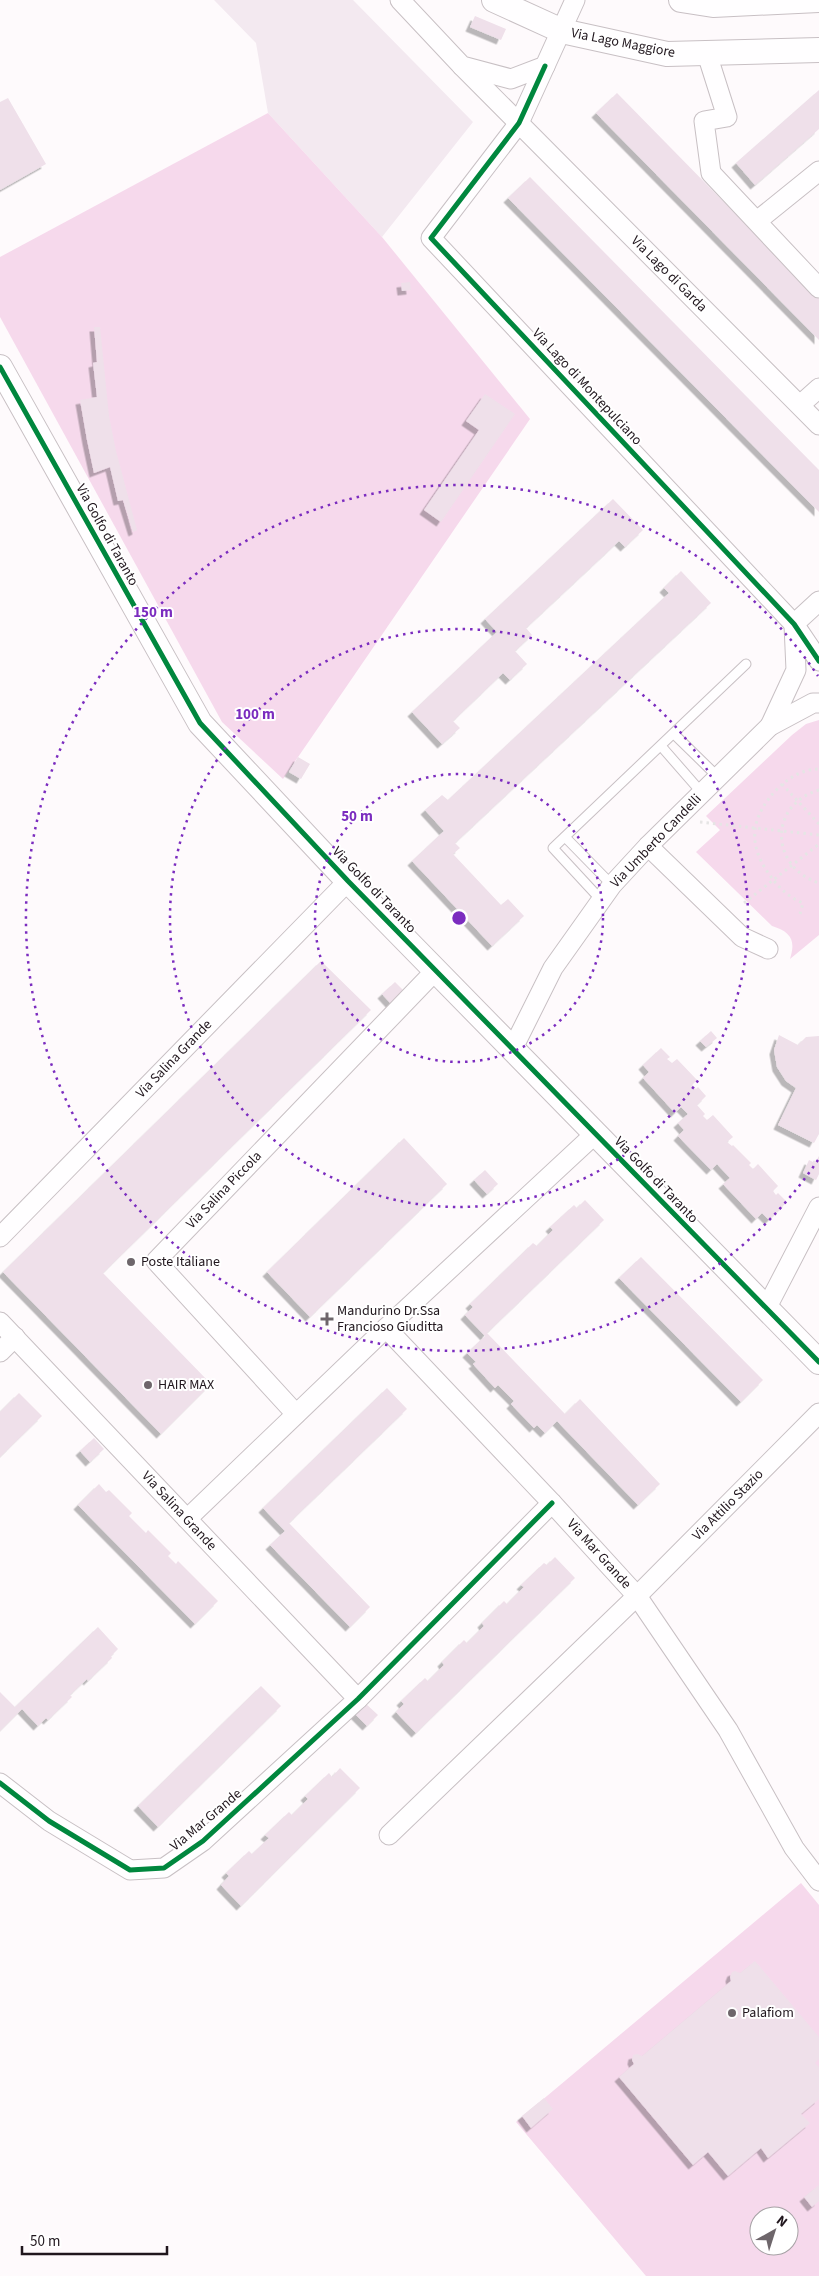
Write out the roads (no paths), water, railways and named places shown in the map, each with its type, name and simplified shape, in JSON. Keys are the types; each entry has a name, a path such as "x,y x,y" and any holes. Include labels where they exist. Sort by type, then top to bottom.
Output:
{"street":[{"name":"Via Lago di Garda","path":"400,0 462,66 819,425"},
{"name":"Via Lago Maggiore","path":"494,0 562,32 666,54 819,50"},
{"path":"519,123 575,0"},
{"path":"680,0 713,5 819,0"},
{"path":"707,54 727,117 704,121 711,173 819,288"},
{"path":"462,66 510,79 545,66"},
{"name":"Via Lago di Montepulciano","path":"519,123 431,238 794,624 819,661"},
{"path":"758,221 819,171"},
{"name":"Via Golfo di Taranto","path":"0,367 200,723 348,881 819,1362"},
{"path":"800,405 819,388"},
{"path":"794,624 819,602"},
{"name":"Via Umberto Candelli","path":"770,726 796,670 794,624"},
{"name":"Via Umberto Candelli","path":"512,1048 553,968 612,885 648,846 770,726 813,703 819,702"},
{"path":"648,846 742,937 768,949"},
{"name":"Via Salina Grande","path":"0,1237 348,881"},
{"name":"Via Salina Piccola","path":"296,1414 156,1261 436,970"},
{"path":"187,1519 386,1328 595,1134"},
{"path":"766,1309 819,1207"},
{"name":"Via Salina Grande","path":"0,1322 358,1699"},
{"name":"Via Mar Grande","path":"386,1328 552,1503 637,1596 389,1835"},
{"path":"0,1352 15,1337"},
{"name":"Via Attilio Stazio","path":"637,1596 819,1413"},
{"name":"Via Mar Grande","path":"0,1783 49,1821 130,1870 164,1868 203,1840 358,1699 552,1503"},
{"path":"637,1596 728,1730 794,1848 819,1881"}],"lane":[{"path":"602,901 553,848 746,664"},
{"path":"674,734 718,777"},
{"path":"661,746 702,793"},
{"path":"565,837 612,885"}],"place":[{"name":"Poste Italiane","path":"131,1262"},
{"name":"Mandurino Dr.Ssa Francioso Giuditta","path":"327,1319"},
{"name":"HAIR MAX","path":"148,1385"},
{"name":"Palafiom","path":"732,2013"}]}
